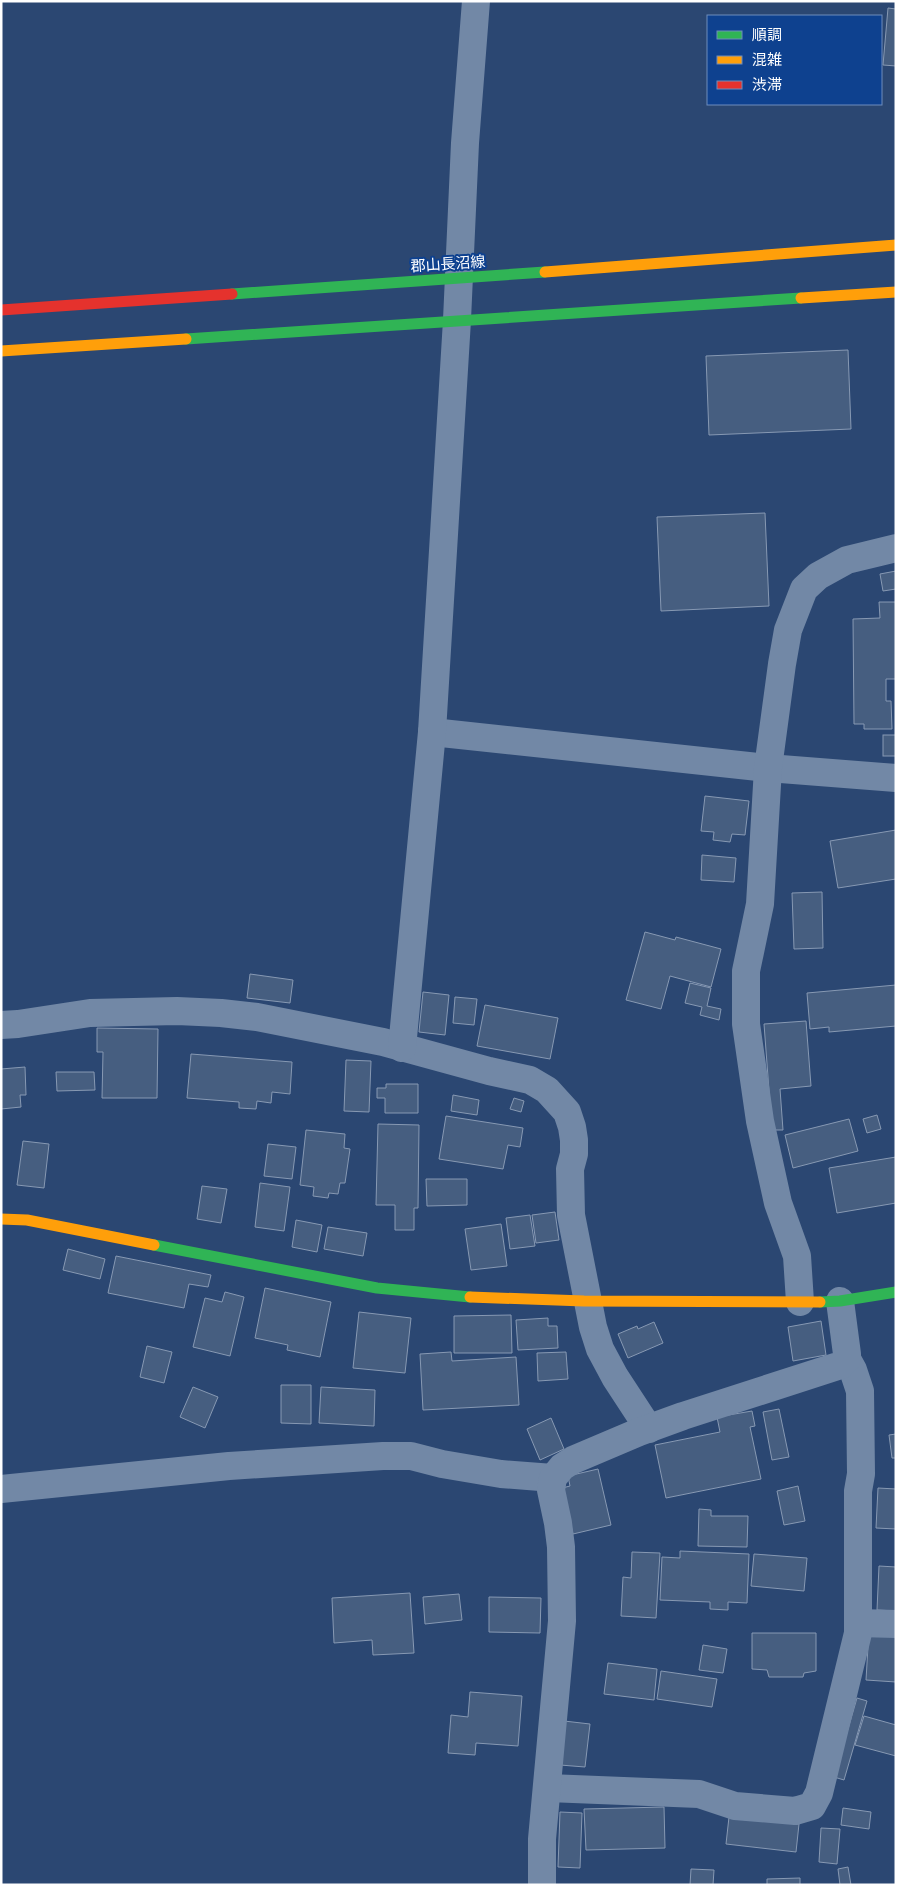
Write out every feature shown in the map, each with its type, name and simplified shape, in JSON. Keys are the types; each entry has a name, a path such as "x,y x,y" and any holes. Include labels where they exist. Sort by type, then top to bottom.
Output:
{"main road":[{"name":"郡山長沼線","path":"1,310 459,279 896,245"},
{"path":"1,351 896,292"},
{"path":"1,1219 27,1220 377,1288 482,1298 588,1301 800,1302 840,1301 896,1292"}],"street":[{"path":"402,1048 432,732 457,320 465,143 476,1"},
{"path":"800,1302 797,1256 778,1203 760,1120 746,1024 746,971 760,904 768,768 788,630 804,589 818,576 846,560 896,548"},
{"path":"432,732 768,768 896,778"},
{"path":"1,1025 90,1013 177,1011 257,1017 317,1028 530,1080 547,1090 567,1112 574,1140 574,1154 570,1169 571,1215 588,1301 600,1349 615,1377 648,1429"},
{"path":"548,1788 699,1794 735,1806 795,1811 812,1806 819,1793 858,1633 858,1490 861,1474 860,1391 853,1370 846,1359 840,1301"},
{"path":"542,1885 542,1840 562,1621 561,1547 551,1490 553,1478 562,1467 573,1460 648,1429 841,1365 846,1359"},
{"path":"1,1489 229,1466 383,1456 411,1456 442,1464 501,1474 553,1478"},
{"path":"858,1623 896,1624"}],"building":[{"path":"888,8 896,9 896,66 883,65"},
{"path":"848,350 851,429 709,435 706,356"},
{"path":"765,513 769,606 661,611 657,517"},
{"path":"896,571 896,589 883,591 880,574"},
{"path":"879,602 896,602 896,679 886,679 886,701 891,701 892,729 864,729 864,724 854,724 853,619 880,618"},
{"path":"883,735 896,735 896,756 883,756"},
{"path":"705,796 749,801 745,835 732,834 730,842 713,840 714,832 701,831"},
{"path":"896,830 896,879 838,888 830,841"},
{"path":"702,855 736,858 734,882 701,880"},
{"path":"822,892 823,948 794,949 792,893"},
{"path":"645,932 675,940 676,937 721,949 711,987 670,976 661,1009 626,1000"},
{"path":"250,974 293,980 290,1003 247,998"},
{"path":"690,983 711,988 707,1006 721,1009 719,1020 700,1015 702,1007 685,1003"},
{"path":"896,985 896,1026 829,1032 829,1027 810,1029 807,993"},
{"path":"423,992 449,995 445,1035 419,1032"},
{"path":"455,997 477,999 474,1025 453,1023"},
{"path":"485,1005 558,1018 550,1059 477,1046"},
{"path":"806,1021 811,1086 780,1089 783,1130 772,1130 764,1024"},
{"path":"97,1028 158,1029 157,1098 102,1098 103,1052 97,1052"},
{"path":"191,1054 292,1062 290,1094 272,1092 271,1103 257,1101 256,1109 239,1108 239,1102 187,1098"},
{"path":"346,1060 371,1061 369,1112 344,1111"},
{"path":"25,1067 26,1095 20,1095 21,1107 1,1109 1,1069"},
{"path":"56,1072 94,1072 95,1090 57,1091"},
{"path":"386,1084 418,1084 418,1113 385,1113 385,1098 377,1098 377,1088 386,1088"},
{"path":"453,1095 479,1100 477,1115 451,1111"},
{"path":"514,1098 524,1101 521,1112 510,1109"},
{"path":"877,1115 881,1129 867,1133 863,1119"},
{"path":"446,1116 523,1128 520,1147 508,1145 503,1169 439,1159"},
{"path":"849,1119 858,1151 793,1168 785,1135"},
{"path":"378,1124 419,1125 418,1208 414,1208 414,1230 395,1230 395,1205 376,1205"},
{"path":"306,1130 345,1134 344,1148 350,1149 345,1183 340,1183 338,1194 329,1193 328,1198 313,1196 314,1187 300,1185"},
{"path":"23,1141 49,1144 44,1188 17,1185"},
{"path":"268,1144 296,1147 292,1179 264,1176"},
{"path":"896,1157 896,1203 837,1213 829,1168"},
{"path":"426,1179 467,1179 467,1205 427,1206"},
{"path":"260,1183 290,1187 284,1231 255,1227"},
{"path":"202,1186 227,1189 221,1223 197,1219"},
{"path":"555,1212 559,1240 536,1243 532,1215"},
{"path":"530,1215 535,1246 510,1249 506,1218"},
{"path":"296,1220 322,1225 317,1252 292,1247"},
{"path":"501,1224 507,1266 471,1270 465,1229"},
{"path":"328,1227 367,1233 363,1256 324,1249"},
{"path":"68,1249 105,1259 100,1279 63,1270"},
{"path":"116,1256 211,1275 208,1287 189,1284 184,1308 108,1293"},
{"path":"265,1288 331,1302 320,1357 287,1350 288,1345 255,1338"},
{"path":"225,1292 244,1297 230,1356 193,1347 205,1298 222,1302"},
{"path":"359,1312 411,1318 405,1373 353,1368"},
{"path":"511,1315 512,1353 454,1353 454,1316"},
{"path":"548,1318 548,1326 557,1326 558,1348 518,1350 516,1320"},
{"path":"821,1321 826,1355 793,1361 788,1327"},
{"path":"654,1322 663,1343 628,1358 618,1334 637,1326 638,1329"},
{"path":"147,1346 172,1352 164,1383 140,1377"},
{"path":"451,1352 452,1361 516,1357 519,1405 423,1410 420,1354"},
{"path":"566,1352 568,1379 538,1381 537,1353"},
{"path":"281,1385 311,1385 311,1424 281,1423"},
{"path":"193,1387 218,1397 205,1428 180,1417"},
{"path":"321,1387 375,1390 374,1426 319,1423"},
{"path":"779,1409 789,1457 772,1460 763,1412"},
{"path":"752,1411 755,1426 750,1427 761,1479 666,1498 655,1445 720,1432 717,1417"},
{"path":"551,1418 564,1449 540,1460 527,1429"},
{"path":"896,1434 896,1458 892,1458 889,1435"},
{"path":"598,1469 611,1525 573,1534 562,1488 570,1486 568,1476"},
{"path":"798,1486 805,1521 784,1525 777,1491"},
{"path":"878,1488 896,1489 896,1529 876,1528"},
{"path":"699,1509 711,1510 711,1516 748,1516 747,1547 698,1546"},
{"path":"680,1551 749,1554 747,1603 728,1602 728,1610 710,1609 710,1602 660,1600 662,1557 680,1558"},
{"path":"632,1552 660,1553 656,1618 621,1616 623,1577 631,1578"},
{"path":"754,1554 807,1558 804,1591 751,1586"},
{"path":"879,1566 896,1567 896,1611 877,1610"},
{"path":"410,1593 414,1653 373,1655 372,1640 334,1643 332,1598"},
{"path":"459,1594 462,1620 425,1624 423,1597"},
{"path":"489,1597 541,1598 540,1633 489,1632"},
{"path":"869,1630 896,1632 896,1682 866,1680"},
{"path":"752,1633 816,1633 816,1671 804,1673 803,1677 769,1677 767,1670 752,1669"},
{"path":"703,1645 727,1649 723,1673 699,1670"},
{"path":"608,1663 657,1669 654,1700 604,1694"},
{"path":"661,1671 717,1679 712,1707 657,1699"},
{"path":"470,1692 522,1696 518,1746 476,1743 475,1755 448,1753 451,1715 468,1717"},
{"path":"857,1698 867,1701 844,1780 834,1777"},
{"path":"864,1716 896,1725 896,1756 855,1745"},
{"path":"564,1721 590,1724 585,1767 560,1765"},
{"path":"664,1807 665,1848 586,1850 584,1809"},
{"path":"843,1808 871,1812 869,1829 841,1825"},
{"path":"560,1812 582,1813 580,1868 558,1867"},
{"path":"729,1817 799,1824 796,1852 726,1844"},
{"path":"821,1828 840,1829 837,1864 819,1862"},
{"path":"848,1867 851,1885 840,1885 838,1869"},
{"path":"691,1869 714,1870 713,1885 690,1885"},
{"path":"800,1878 800,1885 767,1885 767,1879"}],"traffic: fast":[{"path":"232,294 545,272"},
{"path":"186,339 801,298"},
{"path":"154,1245 377,1288 470,1297"},
{"path":"820,1302 840,1301 896,1292"}],"traffic: slow":[{"path":"545,272 896,245"},
{"path":"801,298 896,292"},
{"path":"1,351 186,339"},
{"path":"1,1219 27,1220 154,1245"},
{"path":"470,1297 584,1301 820,1302"}],"traffic: jam":[{"path":"1,310 232,294"}]}
